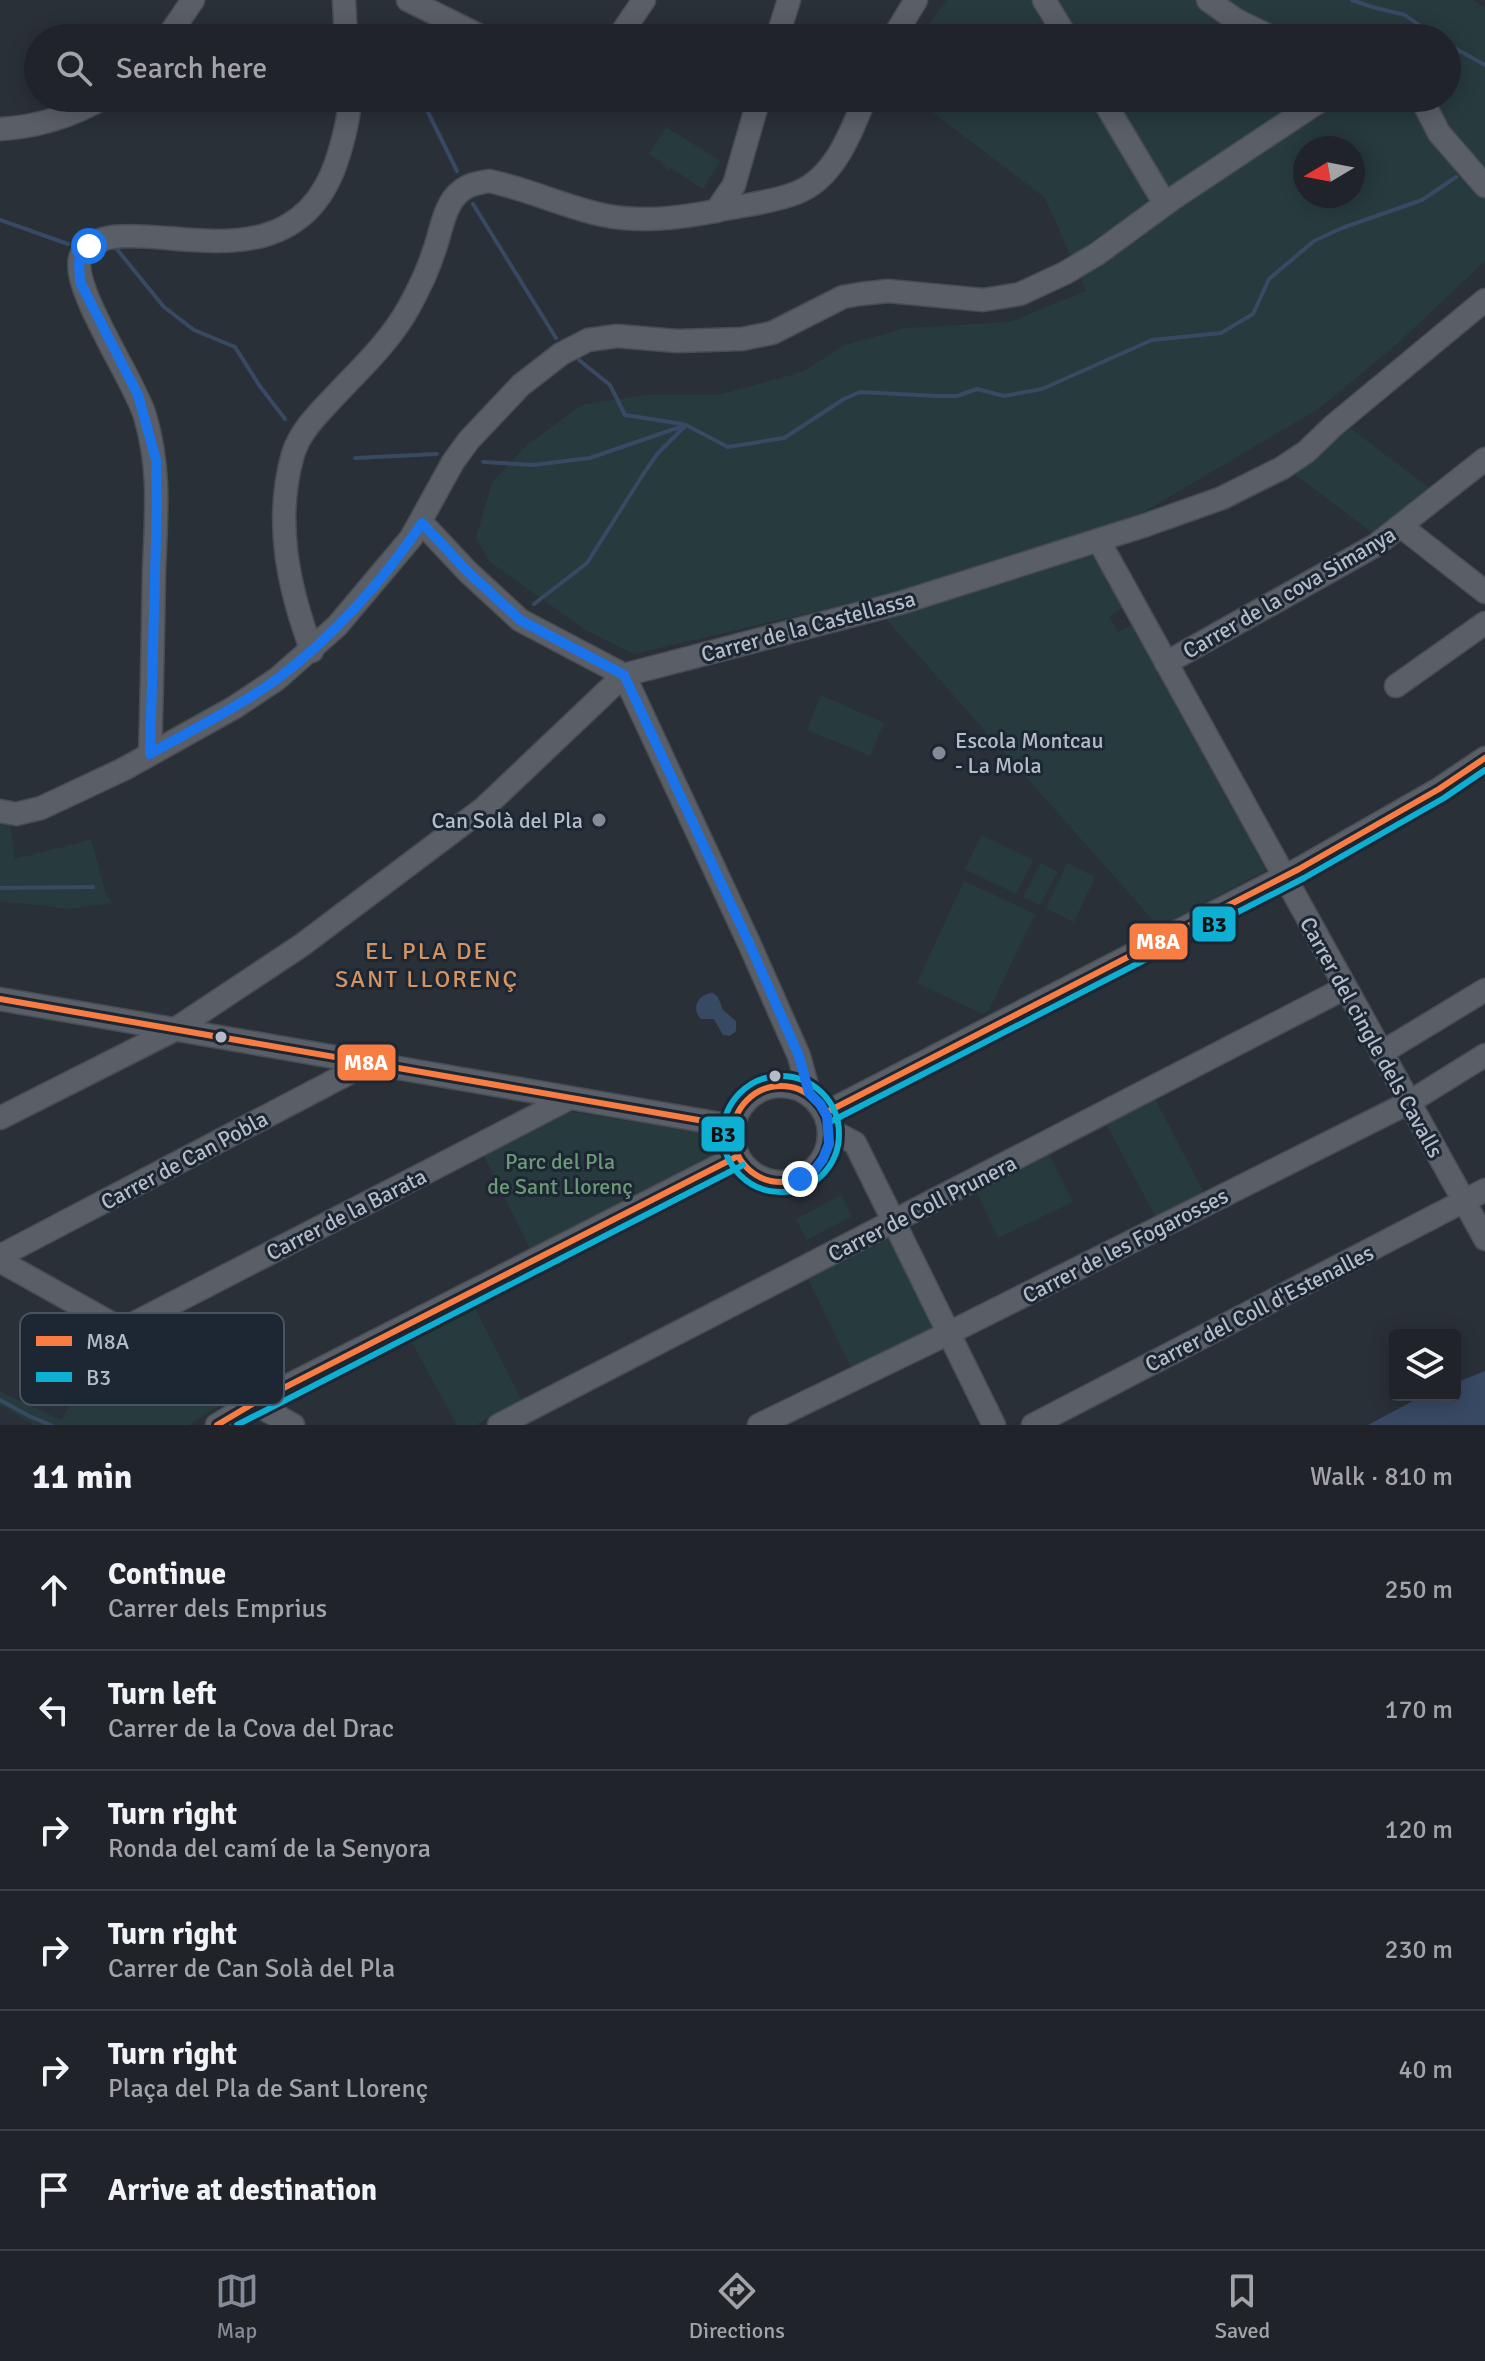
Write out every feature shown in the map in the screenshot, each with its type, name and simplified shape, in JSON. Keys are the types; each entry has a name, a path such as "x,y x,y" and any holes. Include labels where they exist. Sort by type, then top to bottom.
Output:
{"street":[{"path":"177,24 193,0"},
{"path":"344,0 345,24"},
{"path":"408,0 456,24"},
{"path":"628,24 644,0"},
{"path":"781,24 789,0"},
{"path":"901,24 916,0"},
{"path":"1044,0 1059,24"},
{"path":"1208,0 1244,24"},
{"path":"0,129 46,122 74,112"},
{"path":"150,754 156,460 138,395 84,294 77,270 79,262 89,246 111,238 243,242 295,222 319,196 331,176 348,112"},
{"path":"716,211 734,185 755,112"},
{"path":"312,651 289,577 283,535 286,491 294,451 310,422 377,351 409,308 431,261 449,206 458,192 473,184 489,181 603,215 627,218 686,217 796,193 814,184 830,168 858,112"},
{"path":"1110,112 1165,204"},
{"path":"0,811 16,814 41,808 150,754 235,707 312,651 363,596 422,523 453,462 469,440 521,385 561,354 588,340 617,336 677,341 742,339 772,333 843,297 860,294 888,291 966,299 1002,298 1041,286 1065,273 1303,112"},
{"path":"1428,112 1439,133 1485,186"},
{"name":"Carrer de la Castellassa","path":"0,1118 174,1030 302,945 484,808 624,675 900,603 1099,541 1222,498 1282,468 1306,452 1485,300"},
{"name":"Carrer de la cova Simanya","path":"1166,663 1376,545 1485,459"},
{"path":"422,523 467,571 520,620 624,675 749,943 799,1056 809,1093 827,1122 855,1143 994,1425"},
{"path":"1402,527 1485,592"},
{"name":"Carrer del cingle dels Cavalls","path":"1099,541 1485,1239"},
{"path":"1396,686 1485,623"},
{"path":"827,1122 1283,877 1439,789 1485,758"},
{"name":"Carrer de Coll Prunera","path":"499,1425 1345,988"},
{"path":"1381,1053 1485,990"},
{"path":"0,999 733,1126"},
{"name":"Carrer de les Fogarosses","path":"759,1425 1408,1103 1485,1055"},
{"name":"Carrer de Can Pobla","path":"0,1259 368,1063"},
{"path":"809,1093 784,1085 760,1090 745,1102 733,1126 738,1156 745,1167 770,1181 785,1183 800,1179 814,1171 823,1159 829,1144 827,1122"},
{"name":"Carrer de la Barata","path":"154,1313 570,1098"},
{"path":"284,1388 738,1156"},
{"name":"Carrer del Coll d'Estenalles","path":"1033,1425 1485,1190"},
{"path":"0,1259 95,1313"},
{"path":"217,1425 251,1405"},
{"path":"258,1405 293,1425"}],"green space":[{"path":"948,0 1473,0 1485,8 1485,261 1397,344 1320,408 1142,513 1081,533 1122,608 1109,617 1118,632 1131,625 1266,870 1159,927 885,618 865,600 634,654 584,629 490,562 476,538 492,482 527,445 582,405 645,395 719,395 802,372 845,345 905,328 1010,322 1086,291 1045,198 932,112 1461,112 1461,24 928,24"},
{"path":"666,127 720,161 703,189 671,168 668,170 649,154"},
{"path":"1350,428 1432,490 1374,534 1293,473"},
{"path":"821,695 884,723 870,756 807,730"},
{"path":"0,822 10,823 15,859 91,840 106,894 113,903 70,909 0,901"},
{"path":"982,835 1033,860 1016,894 965,869"},
{"path":"1041,863 1058,872 1040,905 1023,897"},
{"path":"1067,863 1095,877 1074,922 1046,908"},
{"path":"964,881 1035,914 989,1010 982,1014 917,983"},
{"path":"1155,1099 1204,1193 1156,1217 1106,1124"},
{"name":"Parc del Pla de Sant Llorenç","path":"567,1111 707,1134 711,1155 530,1249 483,1154"},
{"path":"1049,1154 1073,1202 998,1238 976,1191"},
{"path":"841,1195 852,1216 807,1240 796,1219"},
{"path":"889,1236 934,1329 852,1369 807,1277"},
{"path":"474,1306 522,1401 475,1425 457,1425 410,1339"},
{"path":"0,1392 20,1401 20,1405 28,1405 61,1420 70,1405 219,1405 189,1425 34,1425 0,1405"}],"water":[{"path":"713,993 723,1010 736,1021 736,1031 730,1036 723,1035 714,1019 701,1019 696,1010 700,998"},
{"path":"1485,1371 1485,1425 1368,1425 1413,1401 1461,1401 1461,1381"}],"waterway":[{"path":"1352,0 1405,15 1418,24"},
{"path":"1461,52 1485,65"},
{"path":"428,112 457,171"},
{"path":"534,604 587,563 658,453 686,425 728,447 784,438 860,392 957,396 977,389 1004,396 1042,389 1152,340 1221,333 1253,314 1269,279 1314,241 1422,200 1456,177"},
{"path":"473,204 556,338"},
{"path":"0,220 68,244"},
{"path":"115,247 164,307 194,330 235,347 285,419"},
{"path":"579,360 610,385 625,415 683,424"},
{"path":"483,462 533,465 590,458 683,426"},
{"path":"355,458 437,454"},
{"path":"0,888 93,887"},
{"path":"0,1400 51,1425"}],"transit line":[{"name":"M8A","path":"825,1113 1299,869 1439,789 1485,758"},
{"name":"B3","path":"830,1122 1304,878 1444,798 1485,770"},
{"name":"M8A","path":"0,999 733,1126"},
{"name":"B3","path":"781,1076 803,1080 822,1093 835,1112 839,1134 835,1156 822,1175 803,1188 781,1192 759,1188 740,1175 727,1156 723,1134 727,1112 740,1093 759,1080 781,1076"},
{"name":"M8A","path":"781,1086 800,1089 815,1100 826,1115 829,1134 826,1153 815,1168 800,1179 781,1182 762,1179 747,1168 736,1153 733,1134 736,1115 747,1100 762,1089 781,1086"},
{"name":"M8A","path":"284,1388 738,1156"},
{"name":"B3","path":"284,1401 743,1165"},
{"name":"M8A","path":"217,1425 251,1405"},
{"name":"B3","path":"237,1425 276,1405"}],"place":[{"name":"Escola Montcau - La Mola","path":"939,753"},
{"name":"Can Solà del Pla","path":"599,820"}],"district":[{"name":"EL PLA DE SANT LLORENÇ","path":"427,965"}],"route":[{"path":"89,246 79,262 80,282 138,395 156,460 150,754 235,707 312,651 363,596 422,523 467,571 520,620 624,675 749,943 799,1056 809,1093 827,1116 829,1144 823,1159 814,1171 800,1179"}]}
